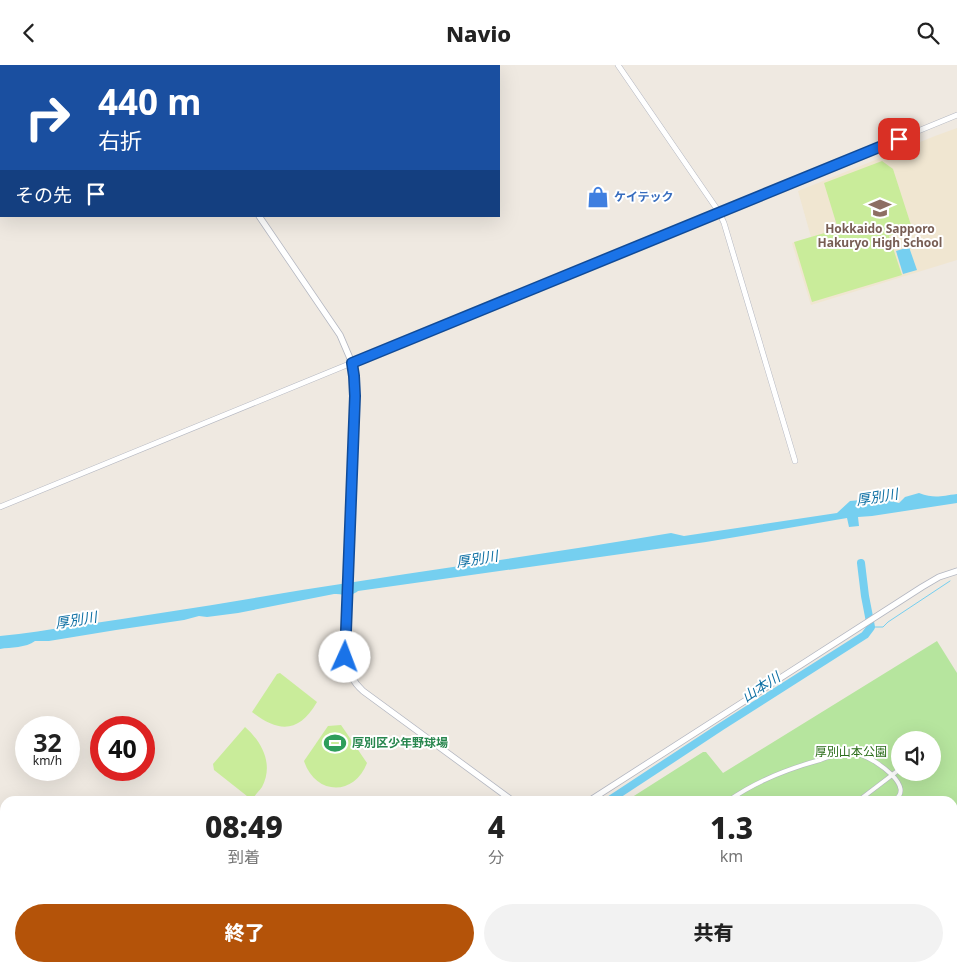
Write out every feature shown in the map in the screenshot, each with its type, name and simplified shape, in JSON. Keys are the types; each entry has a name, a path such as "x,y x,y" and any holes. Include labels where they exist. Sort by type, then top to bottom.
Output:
{"street":[{"path":"618,65 719,212 724,223 795,461"},
{"path":"0,507 957,115"},
{"path":"260,217 340,335 352,363 355,396 345,657 349,675 363,691 506,796"},
{"path":"597,796 939,577 957,571"},
{"path":"735,796 763,780 797,766 843,753 862,755 891,774"},
{"path":"865,796 891,776"},
{"path":"896,781 901,791 898,796"}],"shaded area":[{"name":"Hokkaido Sapporo Hakuryo High School","path":"957,128 957,260 811,305 792,243 811,237 798,191"}],"green space":[{"path":"882,161 893,169 911,225 907,226 907,230 889,236 902,275 812,302 794,242 838,229 824,183"},
{"name":"厚別山本公園","path":"937,641 957,673 957,796 634,796 703,752 706,752 723,773"},
{"path":"280,673 317,702 303,720 288,726 271,724 252,712 277,674"},
{"name":"厚別区少年野球場","path":"341,725 367,763 361,774 353,782 344,786 325,786 309,772 304,761 328,726"},
{"path":"245,727 257,739 264,754 267,770 262,787 255,796 247,796 214,770 213,764"}],"water":[{"path":"909,247 917,270 903,274 896,251"},
{"path":"919,493 934,496 957,494 957,503 858,517 859,526 849,527 847,518 706,542 358,591 348,595 334,594 238,613 207,617 199,616 49,641 35,641 23,646 0,649 0,636 132,618 671,533 684,536 837,513 850,501 885,498 899,503 905,497"}],"waterway":[{"name":"山本川","path":"616,796 865,635 871,627 861,563"},
{"path":"871,627 883,627 950,581"}],"place":[{"name":"ケイテック","path":"598,197"},
{"name":"Hokkaido Sapporo Hakuryo High School","path":"880,208"},
{"name":"厚別区少年野球場","path":"335,743"}],"route":[{"path":"345,657 355,396 352,363 899,139"}],"water label":[{"name":"厚別川","path":"877,497"},
{"name":"厚別川","path":"477,559"},
{"name":"厚別川","path":"76,620"}]}
